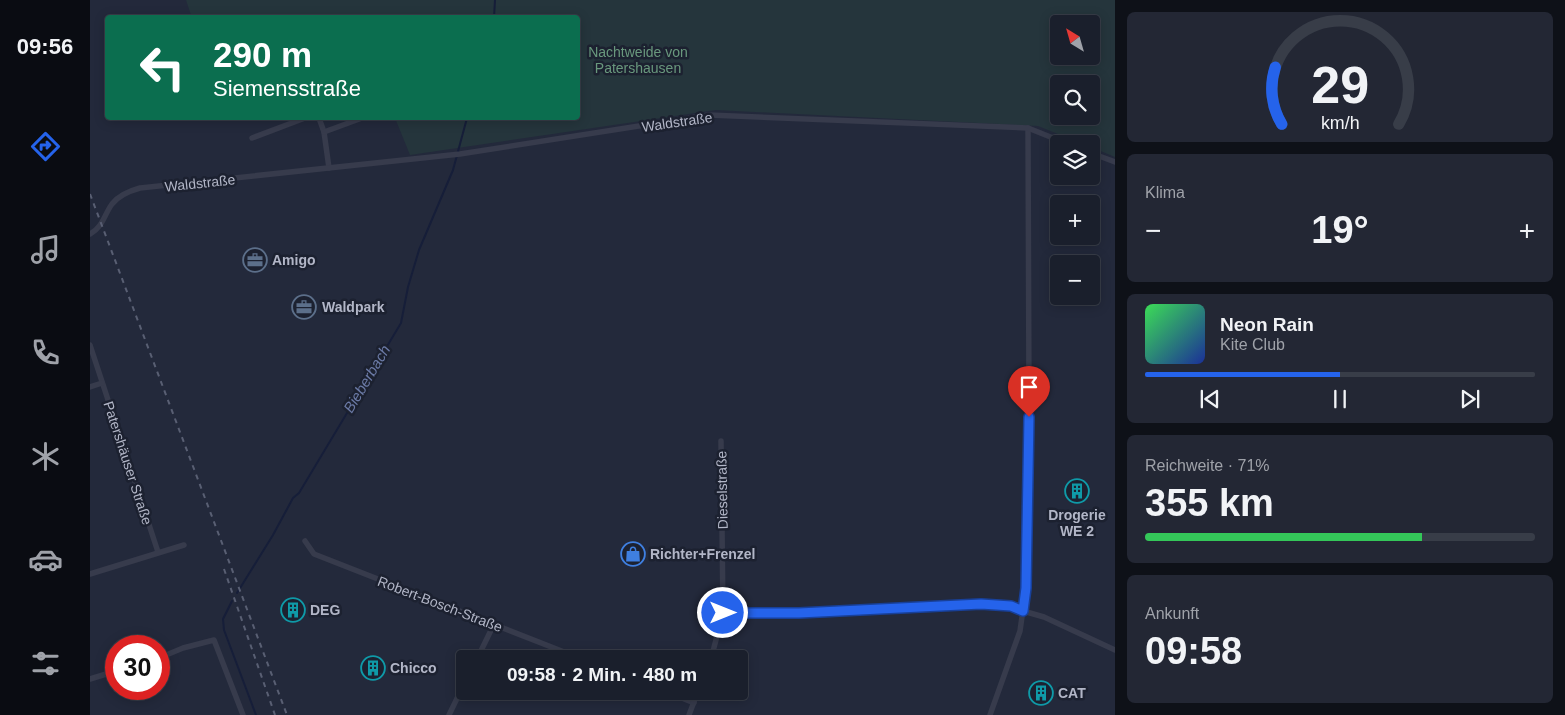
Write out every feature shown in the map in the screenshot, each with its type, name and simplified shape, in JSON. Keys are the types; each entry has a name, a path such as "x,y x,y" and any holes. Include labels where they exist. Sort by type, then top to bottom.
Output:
{"street":[{"name":"Waldstraße","path":"90,234 100,226 111,206 118,198 140,188 460,154 709,116 1028,128 1050,137"},
{"path":"252,138 300,120"},
{"path":"320,120 324,132 329,168"},
{"path":"324,132 357,120"},
{"path":"1028,128 1029,398"},
{"path":"1100,156 1115,162"},
{"name":"Patershäuser Straße","path":"90,345 158,552"},
{"path":"90,387 102,383"},
{"path":"990,715 1020,631 1023,611 1026,588 1029,417"},
{"name":"Dieselstraße","path":"713,650 723,613 721,440"},
{"name":"Robert-Bosch-Straße","path":"305,541 314,554 559,650"},
{"path":"90,574 184,544"},
{"path":"723,613 799,613 981,604 1011,606 1044,617 1115,650"},
{"path":"481,650 494,624"},
{"path":"170,653 214,640 243,715"},
{"path":"90,679 105,674"},
{"path":"449,715 456,700"},
{"path":"687,700 694,703"},
{"path":"689,715 695,700"}],"green space":[{"name":"Nachtweide von Patershausen","path":"186,0 1115,0 1115,157 1100,151 1100,135 1060,135 1038,126 716,110 410,155 396,120 580,120 580,15 191,15"}],"waterway":[{"path":"494,15 495,0"},
{"name":"Bieberbach","path":"237,593 401,323 408,287 419,250 453,170 466,120"},
{"name":"Bieberbach","path":"232,601 223,619 224,630 256,715"}],"railway":[{"path":"90,194 287,715"},
{"path":"224,569 275,715"}],"place":[{"name":"Amigo","path":"255,260"},
{"name":"Waldpark","path":"304,307"},
{"name":"Drogerie WE 2","path":"1077,491"},
{"name":"Richter+Frenzel","path":"633,554"},
{"name":"DEG","path":"293,610"},
{"name":"Chicco","path":"373,668"},
{"name":"CAT","path":"1041,693"}],"route":[{"path":"723,613 799,613 981,604 1002,604 1023,611 1026,588 1029,417"}]}
